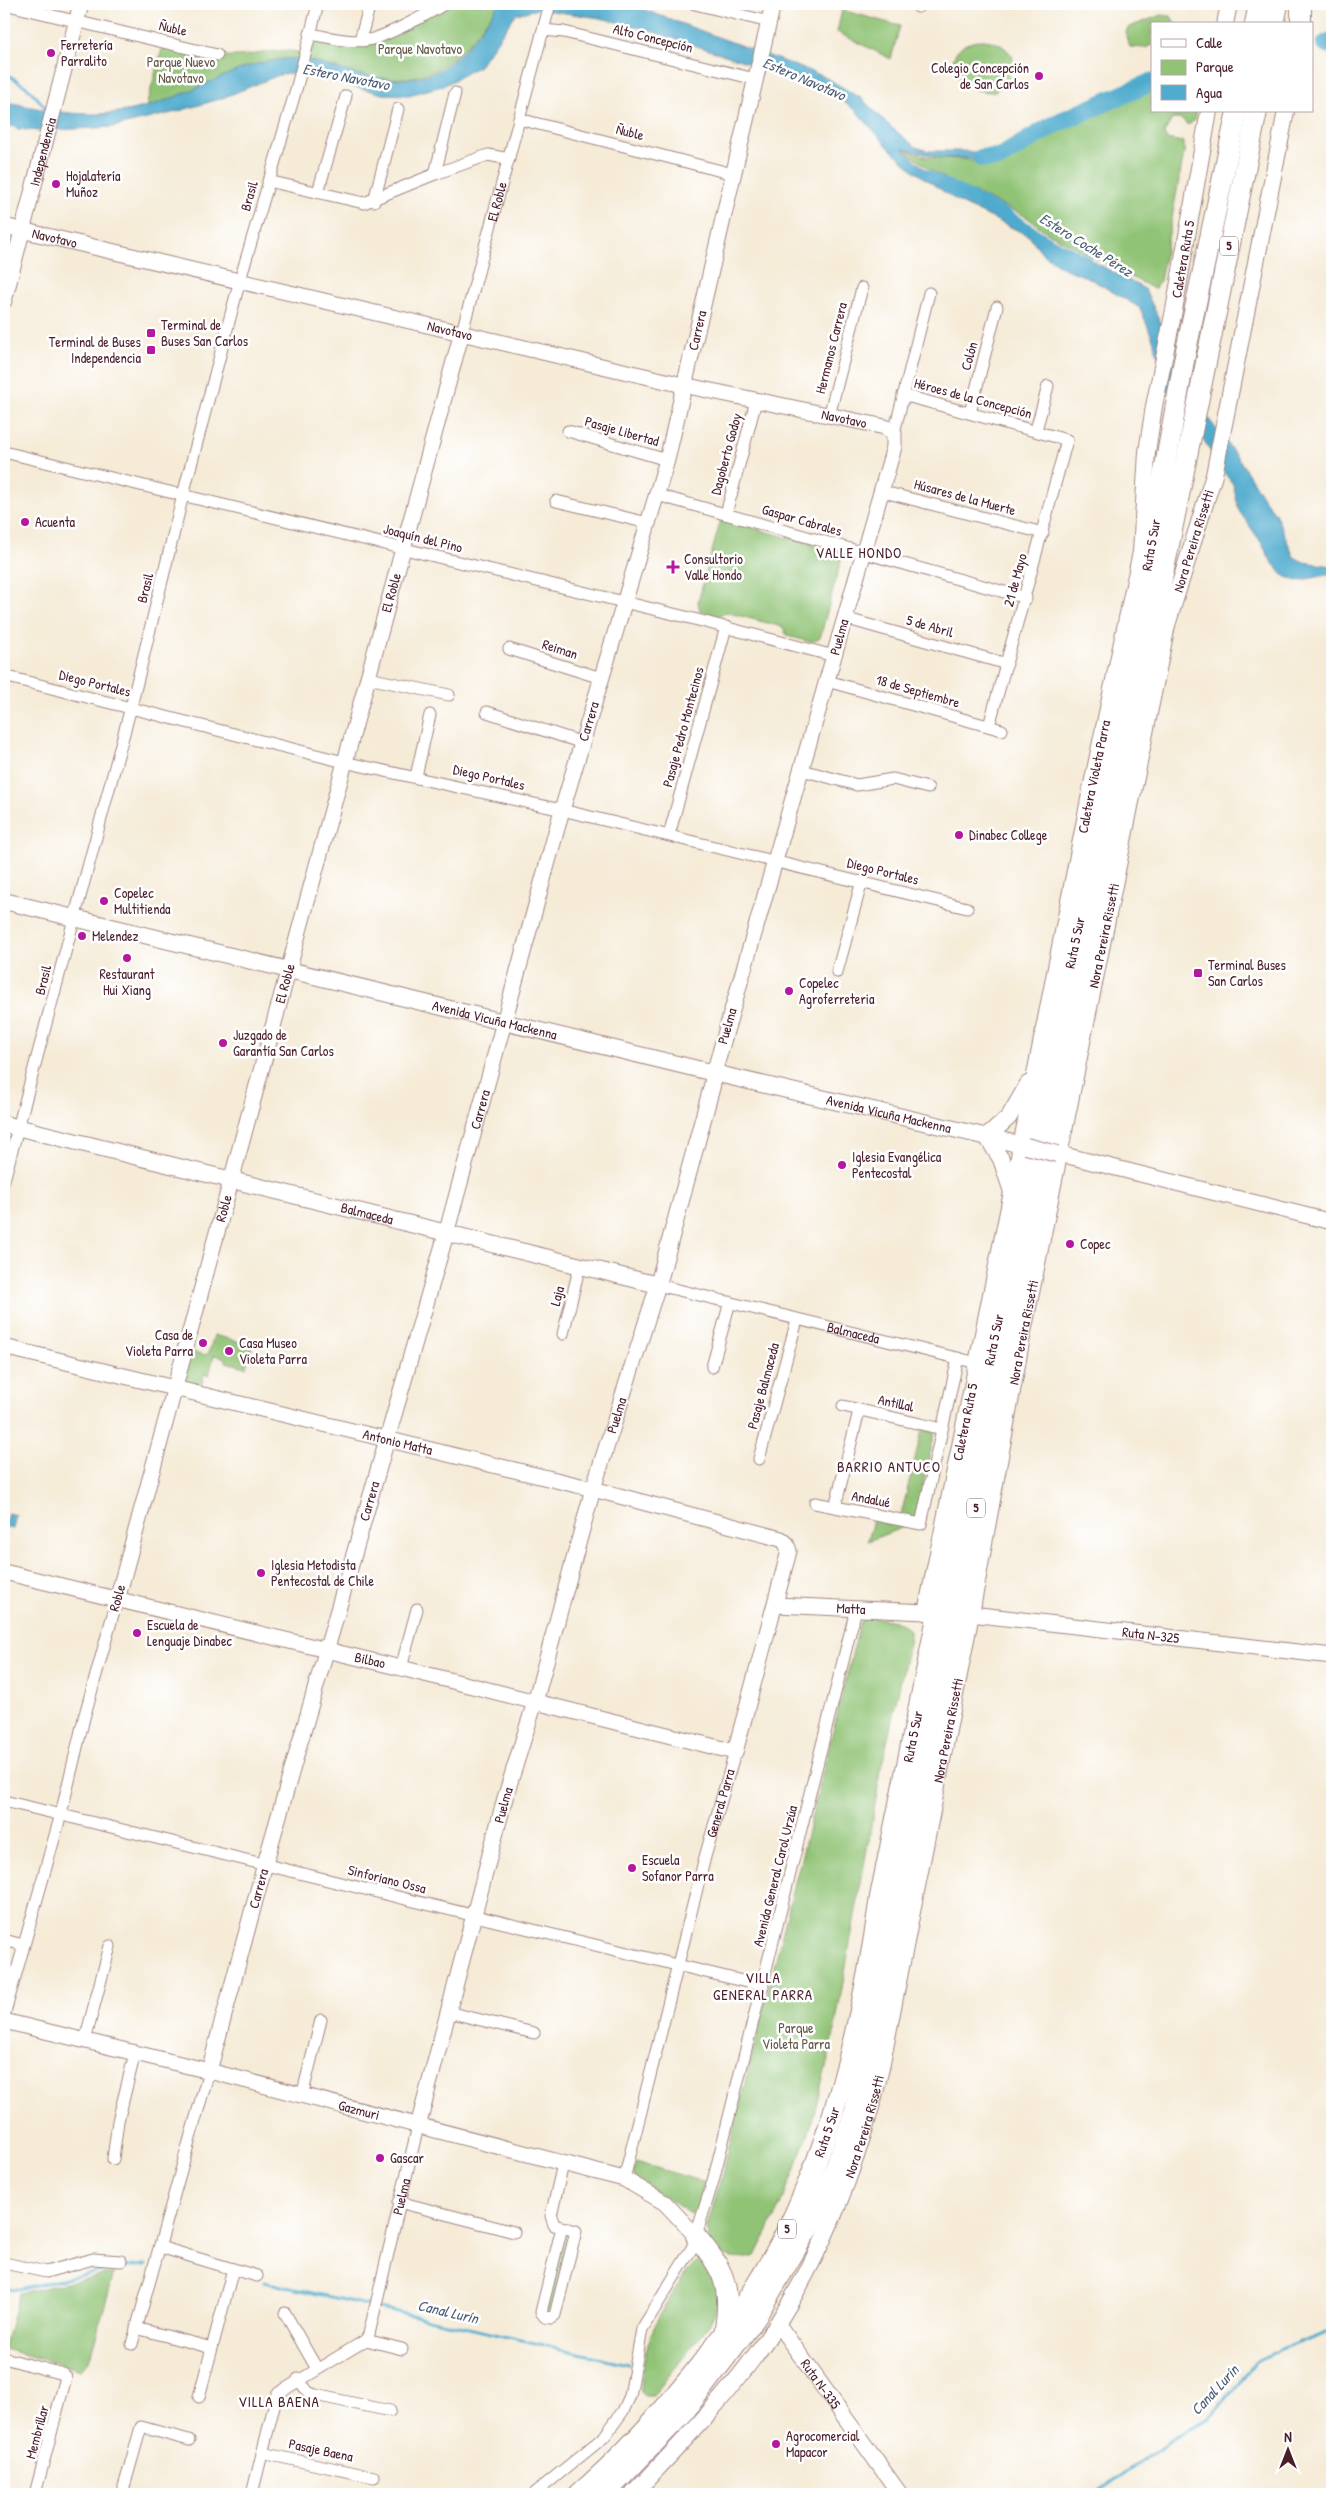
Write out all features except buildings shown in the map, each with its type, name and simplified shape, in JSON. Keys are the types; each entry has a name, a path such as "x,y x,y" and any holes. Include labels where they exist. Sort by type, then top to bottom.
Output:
{"highway":[{"path":"1255,22 1259,4"},
{"path":"1274,22 1278,4"},
{"path":"1301,4 1303,22"},
{"name":"Ruta 5 Sur","path":"579,2494 619,2457 664,2408 756,2285 783,2237 804,2190 831,2118 858,2022 880,1897 1114,750 1170,430 1237,112"},
{"name":"Ruta 5 Sur","path":"605,2494 684,2412 732,2351 759,2312 813,2220 837,2164 855,2111 886,1967 1050,1132 1257,112"},
{"path":"880,1897 897,1760 926,1612"},
{"path":"696,2236 720,2266 725,2281 728,2305 724,2330"}],"main road":[{"path":"1225,22 1229,4"},
{"name":"Caletera Ruta 5","path":"1154,406 1174,310 1209,112"},
{"name":"Nora Pereira Rissetti","path":"633,2494 705,2416 777,2323 832,2219 865,2134 881,2068 971,1614 991,1497 1167,625 1214,475 1286,112"},
{"name":"Caletera Violeta Parra","path":"1024,1145 1036,1068 1091,789 1141,552 1148,452 1154,406"},
{"name":"Avenida Vicuña Mackenna","path":"4,901 714,1073 1059,1154"},
{"path":"1012,1192 1001,1159 987,1137 1009,1117 1036,1068"},
{"name":"Puelma","path":"658,1285 714,1073"},
{"name":"Balmaceda","path":"11,1126 658,1285"},
{"name":"Caletera Ruta 5","path":"926,1612 1012,1192 1024,1145"}],"street":[{"name":"Ñuble","path":"4,4 217,55"},
{"name":"Independencia","path":"4,301 81,4"},
{"name":"Brasil","path":"4,1180 11,1126 42,1043 73,918 131,707 183,495 240,280 318,4"},
{"path":"360,40 370,4"},
{"path":"422,17 426,4"},
{"path":"310,34 344,40 369,40 422,17 444,4"},
{"name":"El Roble","path":"232,1181 550,4"},
{"path":"695,4 769,22"},
{"name":"Carrera","path":"132,2344 265,1864 446,1234 562,810 667,460 773,4"},
{"path":"1304,22 1308,4"},
{"name":"Alto Concepción","path":"544,25 564,32 756,75"},
{"path":"435,174 455,93"},
{"path":"318,192 346,96"},
{"path":"374,200 398,109"},
{"name":"Ñuble","path":"519,119 733,174"},
{"path":"268,181 364,203 488,155 508,159"},
{"name":"Navotavo","path":"4,226 683,385 885,427 894,433"},
{"name":"Hermanos Carrera","path":"829,416 862,288"},
{"name":"Puelma","path":"714,1073 774,861 802,770 880,490 894,447 894,433 929,293"},
{"name":"Colón","path":"970,413 997,307"},
{"name":"Héroes de la Concepción","path":"1036,430 1048,386"},
{"name":"Héroes de la Concepción","path":"903,395 1067,440"},
{"name":"Dagoberto Godoy","path":"726,514 756,401"},
{"name":"Pasaje Libertad","path":"568,431 667,460"},
{"name":"21 de Mayo","path":"989,726 1026,598 1067,440"},
{"name":"Joaquín del Pino","path":"4,452 726,627 834,656"},
{"name":"Húsares de la Muerte","path":"880,490 1043,533"},
{"name":"Gaspar Cabrales","path":"656,495 1026,598"},
{"path":"556,501 648,523"},
{"name":"5 de Abril","path":"844,618 1008,664"},
{"name":"Pasaje Pedro Montecinos","path":"669,835 726,627"},
{"name":"Reiman","path":"509,649 601,678"},
{"name":"Diego Portales","path":"4,676 344,762 416,776 669,835 968,908"},
{"path":"368,678 448,695"},
{"name":"18 de Septiembre","path":"827,681 1002,730"},
{"path":"487,712 583,742"},
{"path":"416,776 430,715"},
{"path":"802,770 857,784 893,779 928,788"},
{"path":"837,972 862,881"},
{"path":"1059,1154 1332,1222"},
{"name":"Roble","path":"4,2016 61,1814 84,1718 232,1181"},
{"name":"Laja","path":"563,1334 580,1265"},
{"name":"Puelma","path":"366,2340 418,2126 505,1798 534,1702 593,1490 658,1285"},
{"name":"Balmaceda","path":"658,1285 977,1363"},
{"path":"712,1367 730,1302"},
{"name":"Pasaje Balmaceda","path":"759,1460 796,1320"},
{"name":"Antonio Matta","path":"4,1347 593,1490 782,1540 788,1546"},
{"path":"942,1429 958,1358"},
{"name":"Antillal","path":"843,1406 942,1429"},
{"path":"834,1507 859,1410"},
{"name":"Andalué","path":"815,1503 921,1524 942,1429"},
{"name":"General Parra","path":"624,2179 734,1752 789,1558 788,1546"},
{"name":"Bilbao","path":"4,1572 401,1668 734,1752"},
{"name":"Matta","path":"776,1605 926,1612"},
{"path":"401,1668 416,1609"},
{"name":"Avenida General Carol Urzúa","path":"534,2494 604,2437 618,2421 630,2396 642,2329 692,2248 712,2187 856,1609"},
{"name":"Ruta N-325","path":"971,1614 1332,1656"},
{"name":"Sinforiano Ossa","path":"4,1801 763,1986"},
{"path":"4,1940 23,1945"},
{"path":"85,2040 110,1946"},
{"path":"448,2012 534,2033"},
{"path":"302,2096 321,2020"},
{"name":"Gazmuri","path":"4,2021 135,2052 624,2179 665,2204 696,2236"},
{"path":"113,2159 118,2121 135,2052"},
{"path":"562,2227 541,2312 545,2317 551,2318 555,2316 576,2231 562,2227 554,2225 552,2216 563,2164"},
{"path":"399,2202 514,2232"},
{"path":"160,2247 257,2276"},
{"path":"4,2263 46,2272 93,2259 121,2261"},
{"path":"199,2397 233,2269"},
{"path":"285,2313 316,2369"},
{"name":"Ruta N-335","path":"777,2323 900,2494"},
{"path":"136,2328 212,2348"},
{"path":"252,2494 275,2397 279,2391 366,2340 402,2350"},
{"name":"Membrillar","path":"4,2358 63,2374 66,2377 35,2494"},
{"path":"298,2379 308,2392 315,2395 390,2411"},
{"path":"122,2494 141,2426 189,2440"},
{"name":"Pasaje Baena","path":"262,2453 374,2477"}],"green space":[{"name":"Parque Navotavo","path":"446,4 499,4 467,45 436,70 418,76 397,79 373,77 308,61 279,60 251,67 146,107 164,42 218,56 278,51 305,54 312,36 369,41"},
{"path":"842,10 900,26 891,59 837,32"},
{"path":"1161,15 1171,16 1174,22 1151,22 1151,45 1145,48 1130,47 1126,34 1129,27"},
{"path":"980,40 999,44 1013,57 1008,82 994,92 970,87 965,84 955,69 954,57 961,47"},
{"path":"1151,91 1151,112 1196,112 1195,120 1188,125 1181,119 1172,119 1164,133 1166,139 1184,142 1184,153 1160,281 1154,289 1048,233 1025,216 956,184 929,169 904,149 927,157 963,159 994,166 1006,163 1061,130"},
{"path":"721,519 843,553 820,638 811,642 787,636 783,627 725,612 718,617 700,611 698,602"},
{"path":"214,1335 252,1345 246,1367 226,1362 226,1358 214,1355 209,1375 204,1374 201,1388 184,1384 182,1380 190,1351 205,1355 209,1353"},
{"path":"922,1430 935,1432 915,1519 901,1515"},
{"path":"873,1519 909,1525 868,1541"},
{"name":"Parque Violeta Parra","path":"867,1616 895,1621 910,1630 910,1639 882,1765 832,2044 808,2136 780,2206 755,2256 738,2259 722,2255 716,2250 708,2236 707,2227 724,2167 860,1623"},
{"path":"636,2162 704,2182 697,2209 691,2214 636,2178 633,2174"},
{"path":"562,2228 575,2231 555,2315 545,2316"},
{"path":"698,2261 707,2267 718,2287 719,2298 716,2308 709,2325 653,2396 645,2396 641,2392 642,2377 650,2337 661,2313 676,2288 688,2270"},
{"path":"114,2273 89,2361 81,2370 4,2349 19,2293"}],"water":[{"path":"499,4 621,4 645,10 823,76 861,98 892,128 916,147 928,151 963,151 988,154 1004,149 1007,154 1002,159 986,161 941,158 902,148 928,172 1005,209 1050,238 1145,289 1168,339 1173,364 1187,390 1241,462 1263,498 1275,513 1294,557 1304,562 1332,566 1332,574 1297,581 1284,576 1271,561 1261,542 1239,511 1233,484 1219,466 1199,432 1182,414 1169,393 1154,342 1140,308 1089,278 1061,267 1043,254 1029,236 957,201 917,173 891,150 856,111 840,99 768,69 641,28 600,18 538,9 516,14 479,66 445,85 409,95 383,94 296,73 279,75 220,99 113,127 39,131 18,129 4,123 4,101 51,111 93,114 114,113 158,103 259,63 286,59 306,60 376,78 401,79 427,75 439,70 459,55 477,35"},
{"path":"8,1513 16,1515 13,1529 4,1527"}],"waterway":[{"name":"Estero Navotavo","path":"1326,44 1332,42"},
{"path":"4,72 28,88 49,111"},
{"name":"Estero Navotavo","path":"982,158 999,158 1055,124 1151,82"},
{"name":"Estero Coche Pérez","path":"926,170 1005,209 1050,238 1090,258"},
{"name":"Canal Lurín","path":"4,2288 18,2289 115,2268 146,2265"},
{"name":"Canal Lurín","path":"264,2282 628,2364"},
{"name":"Canal Lurín","path":"1095,2494 1169,2442 1209,2418 1255,2363 1283,2349 1332,2330"}],"place":[{"name":"Ferretería Parralito","path":"51,53"},
{"name":"Colegio Concepción de San Carlos","path":"1039,76"},
{"name":"Hojalatería Muñoz","path":"56,184"},
{"name":"Terminal de Buses San Carlos","path":"151,333"},
{"name":"Terminal de Buses Independencia","path":"151,350"},
{"name":"Acuenta","path":"25,522"},
{"name":"Consultorio Valle Hondo","path":"673,567"},
{"name":"Dinabec College","path":"959,835"},
{"name":"Copelec Multitienda","path":"104,901"},
{"name":"Melendez","path":"82,936"},
{"name":"Restaurant Hui Xiang","path":"127,958"},
{"name":"Terminal Buses San Carlos","path":"1198,973"},
{"name":"Copelec Agroferreteria","path":"789,991"},
{"name":"Juzgado de Garantía San Carlos","path":"223,1043"},
{"name":"Iglesia Evangélica Pentecostal","path":"842,1165"},
{"name":"Copec","path":"1070,1244"},
{"name":"Casa de Violeta Parra","path":"203,1343"},
{"name":"Casa Museo Violeta Parra","path":"229,1351"},
{"name":"Iglesia Metodista Pentecostal de Chile","path":"261,1573"},
{"name":"Escuela de Lenguaje Dinabec","path":"137,1633"},
{"name":"Escuela Sofanor Parra","path":"632,1868"},
{"name":"Gascar","path":"380,2158"},
{"name":"Agrocomercial Mapacor","path":"776,2444"}],"district":[{"name":"VALLE HONDO","path":"859,553"},
{"name":"BARRIO ANTUCO","path":"889,1467"},
{"name":"VILLA GENERAL PARRA","path":"763,1986"},
{"name":"VILLA BAENA","path":"279,2402"}],"park label":[{"name":"Parque Nuevo Navotavo","path":"181,70"}]}
